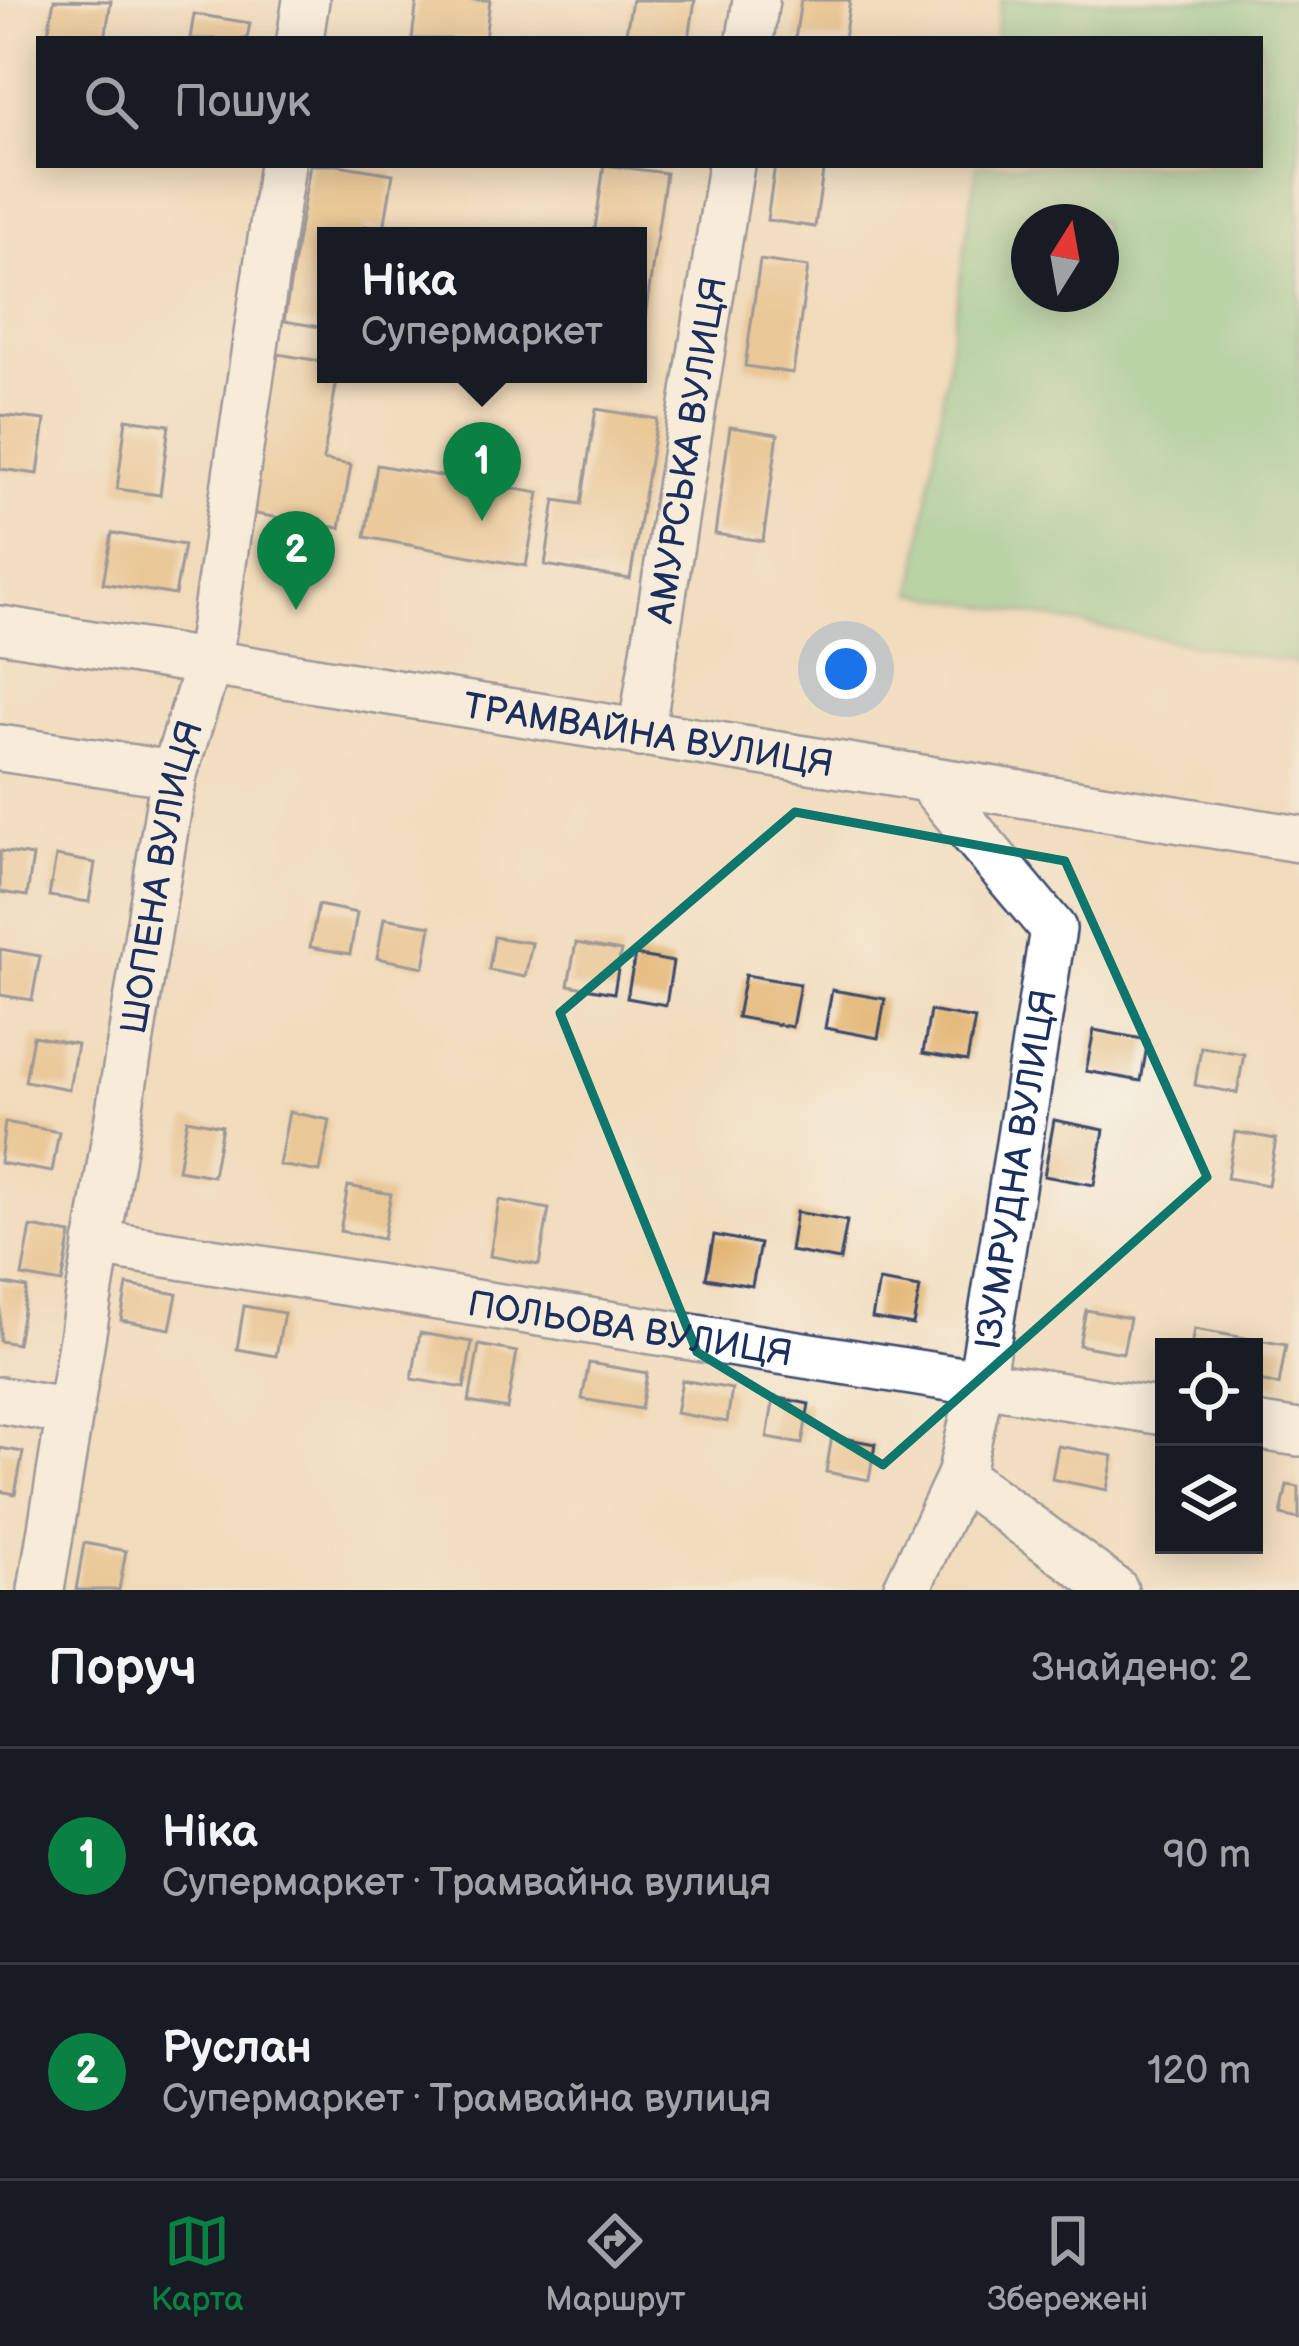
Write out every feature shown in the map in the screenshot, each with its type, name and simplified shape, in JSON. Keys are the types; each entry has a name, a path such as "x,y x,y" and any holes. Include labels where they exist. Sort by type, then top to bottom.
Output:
{"street":[{"path":"300,36 306,0"},
{"path":"751,36 757,0"},
{"name":"ШОПЕНА ВУЛИЦЯ","path":"41,1590 174,775 208,665 282,168"},
{"name":"АМУРСЬКА ВУЛИЦЯ","path":"641,734 730,168"},
{"name":"ТРАМВАЙНА ВУЛИЦЯ","path":"0,629 1299,839"},
{"path":"0,748 174,775"},
{"name":"ІЗУМРУДНА ВУЛИЦЯ","path":"906,1590 959,1476 981,1383 1053,929 927,779"},
{"name":"ПОЛЬОВА ВУЛИЦЯ","path":"98,1243 1155,1411"},
{"path":"0,1400 70,1412"},
{"path":"1263,1427 1299,1433"},
{"path":"959,1476 1115,1590"}],"highlighted area":[{"path":"795,812 1065,861 1207,1177 883,1465 697,1352 560,1013"}],"green space":[{"path":"1001,0 1299,0 1299,664 914,593 977,168 1263,168 1263,36 995,36"}],"building":[{"path":"54,0 111,1 105,36 48,36"},
{"path":"417,0 490,0 485,36 412,36"},
{"path":"632,0 695,0 689,36 626,36"},
{"path":"801,0 850,0 844,36 795,36"},
{"path":"194,14 250,23 248,36 190,36"},
{"path":"310,168 393,174 384,227 317,227 317,326 284,321"},
{"path":"604,168 666,173 647,304 647,227 595,227"},
{"path":"775,168 824,168 815,227 767,220"},
{"path":"760,260 808,267 793,373 745,366"},
{"path":"278,354 317,360 317,383 336,383 323,460 351,465 340,528 250,513"},
{"path":"596,409 657,419 630,579 545,565 555,500 581,504"},
{"path":"0,415 45,420 38,474 0,469"},
{"path":"126,419 169,425 160,495 117,489"},
{"path":"730,427 778,434 763,541 715,534"},
{"path":"377,465 539,493 526,566 365,537"},
{"path":"112,533 184,545 175,595 103,583"},
{"path":"0,851 33,856 27,896 0,892"},
{"path":"56,856 95,863 89,902 49,896"},
{"path":"318,905 357,913 350,954 310,947"},
{"path":"384,918 431,926 424,967 377,958"},
{"path":"494,937 532,943 525,977 489,970"},
{"path":"576,943 621,951 614,993 568,985"},
{"path":"0,949 40,956 32,1000 0,995"},
{"path":"635,955 673,962 666,1005 627,998"},
{"path":"745,975 800,984 792,1027 737,1017"},
{"path":"832,990 885,999 878,1038 825,1028"},
{"path":"930,1011 975,1019 967,1061 923,1053"},
{"path":"1094,1030 1148,1040 1141,1081 1086,1071"},
{"path":"33,1036 77,1044 69,1089 25,1081"},
{"path":"1201,1047 1244,1054 1237,1093 1195,1085"},
{"path":"289,1112 330,1120 320,1172 279,1165"},
{"path":"187,1119 222,1126 213,1176 178,1170"},
{"path":"1054,1120 1104,1130 1094,1185 1044,1176"},
{"path":"5,1122 59,1132 52,1172 0,1163"},
{"path":"1235,1132 1276,1139 1268,1185 1227,1178"},
{"path":"348,1186 391,1194 383,1239 340,1231"},
{"path":"499,1200 549,1209 539,1265 490,1256"},
{"path":"796,1212 847,1221 840,1260 790,1251"},
{"path":"31,1227 71,1234 62,1283 22,1276"},
{"path":"714,1235 760,1244 752,1286 706,1278"},
{"path":"879,1281 920,1288 913,1325 872,1318"},
{"path":"0,1283 27,1288 17,1344 0,1341"},
{"path":"127,1285 177,1294 170,1329 121,1320"},
{"path":"244,1306 284,1313 276,1356 237,1349"},
{"path":"1086,1310 1130,1318 1123,1353 1079,1345"},
{"path":"1194,1329 1246,1338 1192,1338"},
{"path":"420,1333 472,1342 464,1388 412,1379"},
{"path":"1263,1341 1286,1345 1279,1385 1263,1382"},
{"path":"479,1345 517,1352 507,1409 469,1402"},
{"path":"589,1363 647,1373 641,1409 582,1399"},
{"path":"682,1380 732,1389 727,1422 676,1413"},
{"path":"774,1397 809,1404 802,1444 767,1438"},
{"path":"832,1436 875,1444 869,1480 826,1472"},
{"path":"1058,1446 1113,1456 1107,1490 1052,1479"},
{"path":"0,1448 23,1452 15,1494 0,1491"},
{"path":"1287,1485 1299,1487 1299,1519 1281,1515"},
{"path":"84,1543 126,1551 119,1590 76,1590"}],"place":[{"name":"Ніка","path":"482,521"},
{"name":"Руслан","path":"296,610"}]}
